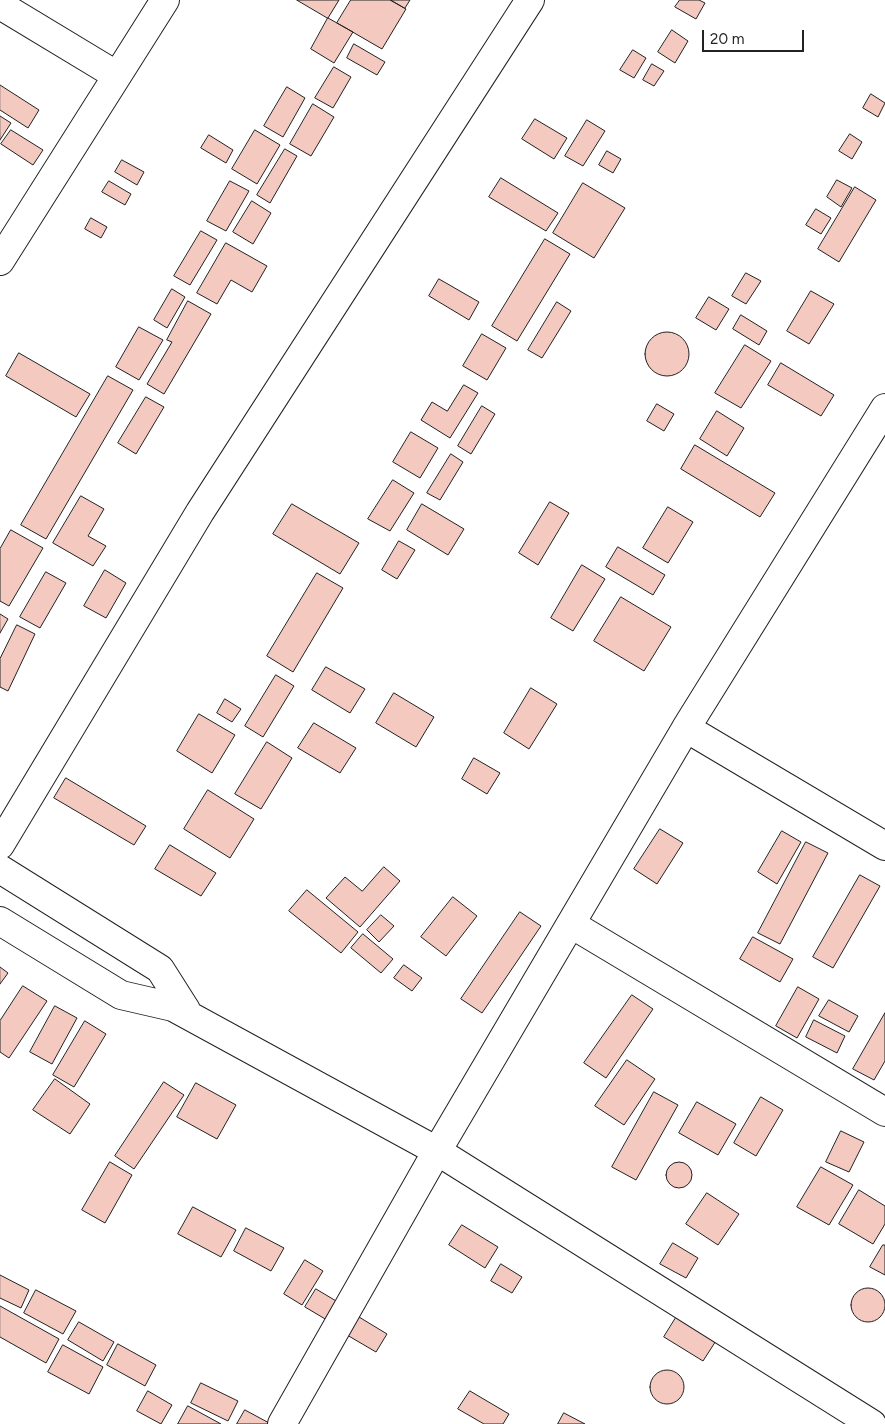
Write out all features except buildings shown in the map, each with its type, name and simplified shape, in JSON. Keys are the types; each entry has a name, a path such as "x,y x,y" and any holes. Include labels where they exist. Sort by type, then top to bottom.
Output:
{"street":[{"path":"0,261 165,0"},
{"path":"0,845 206,504 530,0"},
{"path":"0,5 116,75"},
{"path":"282,1424 437,1152 686,728 885,408"},
{"path":"686,728 885,846"},
{"path":"0,869 160,969 186,1010 121,995 0,921"},
{"path":"571,924 885,1112"},
{"path":"175,1008 437,1152 872,1424"}]}
